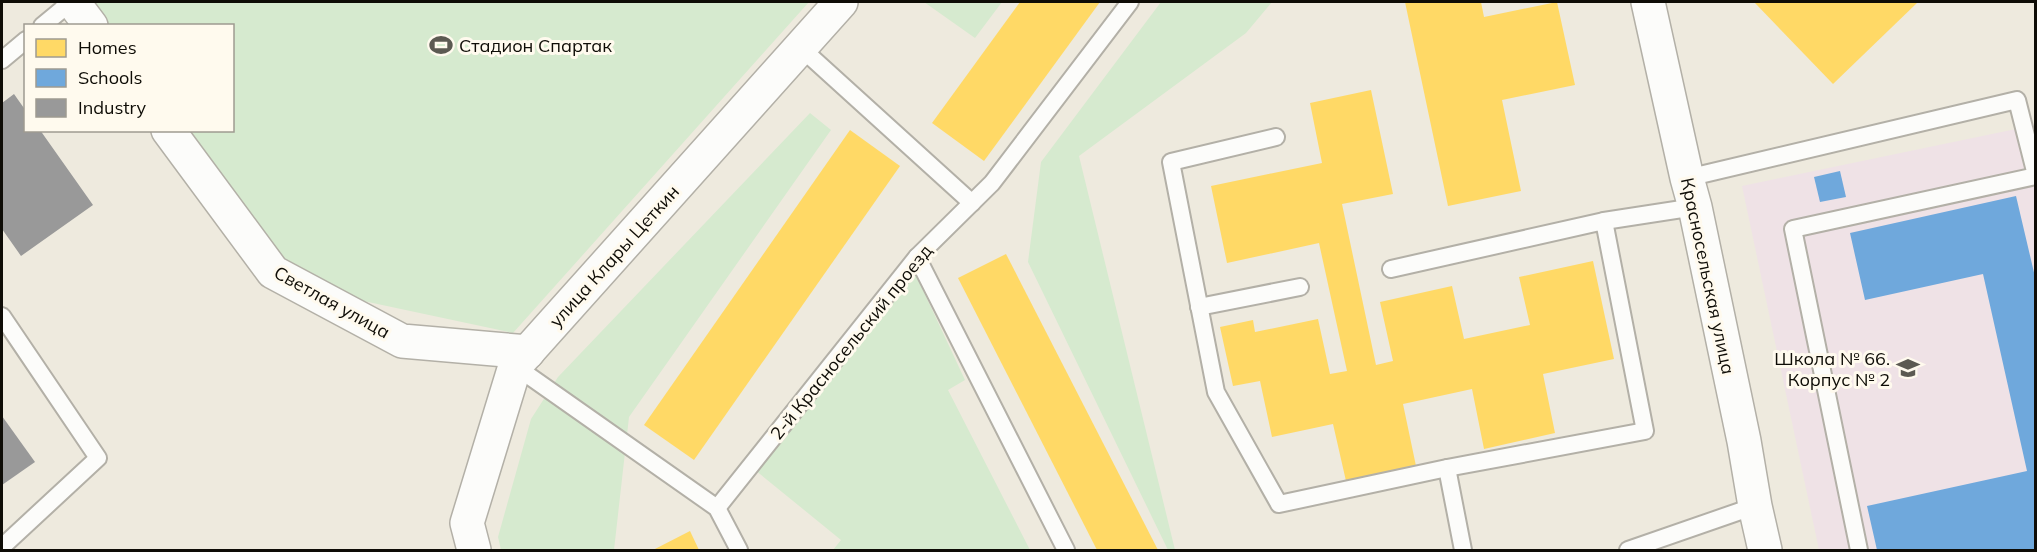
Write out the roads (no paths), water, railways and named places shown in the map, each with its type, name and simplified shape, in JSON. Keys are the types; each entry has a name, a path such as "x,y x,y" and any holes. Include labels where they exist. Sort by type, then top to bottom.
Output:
{"street":[{"path":"72,2 89,24"},
{"name":"улица Клары Цеткин","path":"474,550 467,523 521,359 841,2"},
{"name":"Красносельская улица","path":"1648,2 1691,193 1766,550"},
{"name":"Светлая улица","path":"169,132 273,272 402,341 521,359"}],"lane":[{"path":"44,24 72,2"},
{"name":"2-й Красносельский проезд","path":"717,508 917,257 992,183 1130,2"},
{"path":"2,60 24,42"},
{"path":"800,47 972,203"},
{"path":"1391,269 1604,221 1691,193 2017,100 2036,175 1793,230 1859,550"},
{"path":"1276,137 1171,162 1216,392 1278,504 1447,468 1645,431 1604,221"},
{"path":"917,257 1066,550"},
{"path":"1199,307 1300,287"},
{"path":"2,316 98,458 2,547"},
{"path":"521,359 717,508 739,550"},
{"path":"1447,468 1463,550"},
{"path":"1628,550 1755,506"}],"place":[{"name":"Стадион Спартак","path":"441,45"},
{"name":"Школа № 66. Корпус № 2","path":"1908,368"}]}
